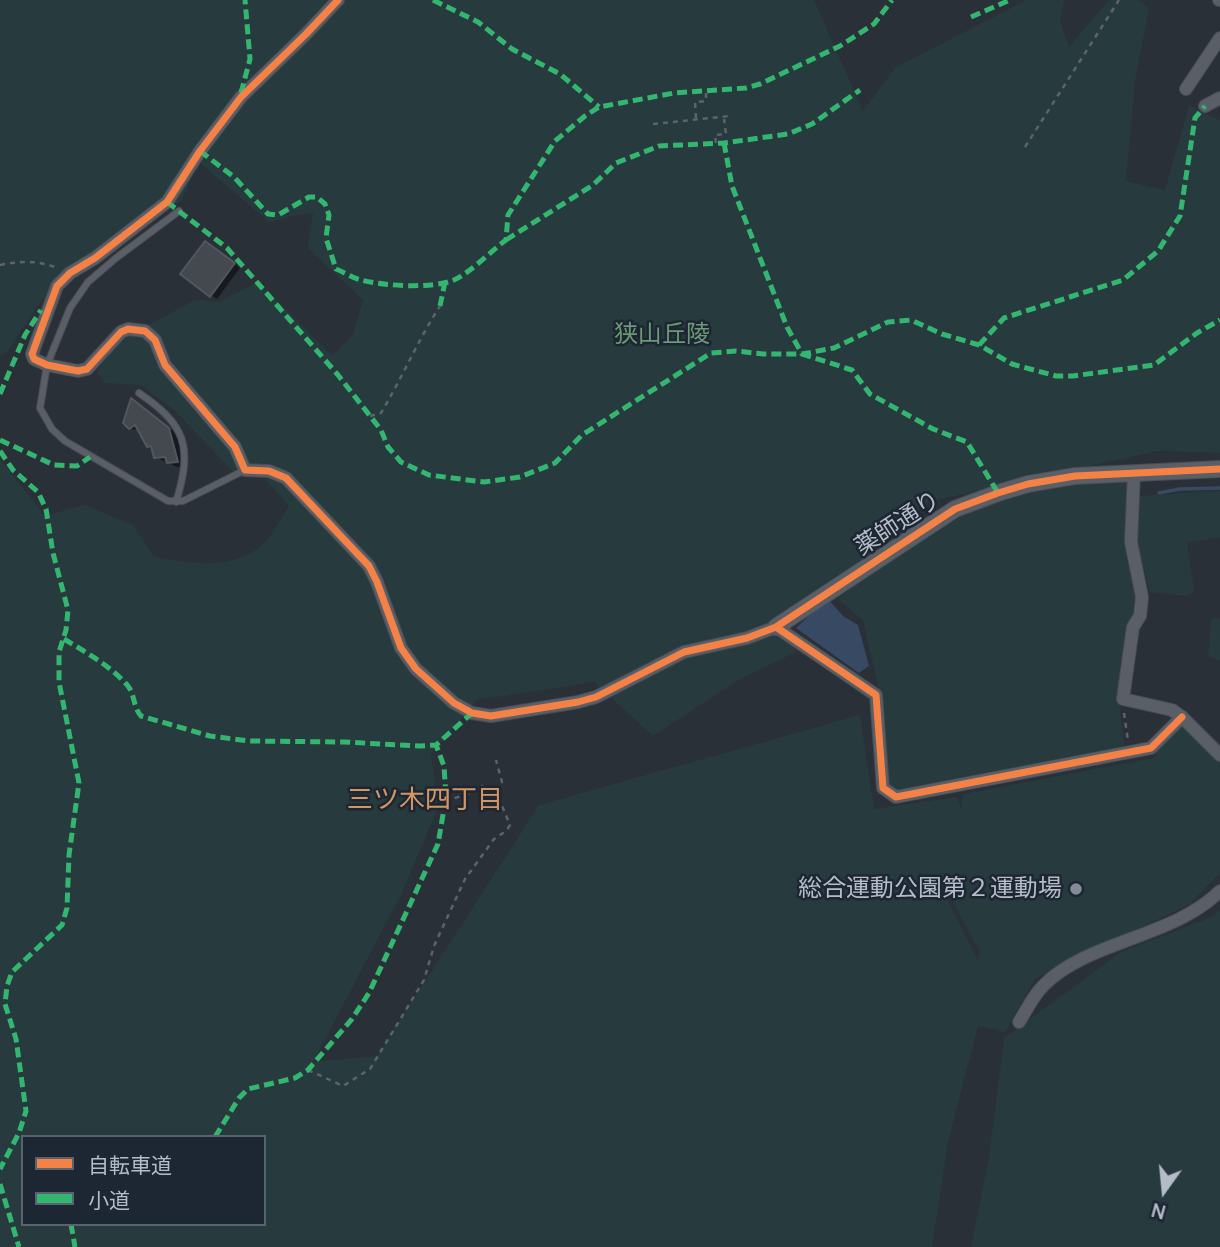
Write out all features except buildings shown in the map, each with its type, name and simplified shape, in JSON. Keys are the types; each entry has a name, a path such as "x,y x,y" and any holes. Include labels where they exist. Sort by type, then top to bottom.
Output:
{"street":[{"path":"338,0 240,97 167,202 119,240 70,273 57,286 32,354 34,359 66,371 87,369 121,332 128,329 145,331 155,340 165,366 235,447 245,470 269,471 286,478 369,566 401,648 416,670 454,703 472,713 514,715 596,697 684,652 747,638 776,627 876,695 883,788 896,797 1152,748 1182,717"},
{"path":"1186,89 1220,38"},
{"path":"1205,106 1220,98"},
{"name":"薬師通り","path":"776,627 955,509 1028,484 1075,476 1220,469"},
{"path":"1135,473 1131,542 1142,597 1140,616 1133,627 1123,699 1172,710 1220,755"},
{"path":"1019,1023 1041,987 1060,972 1102,951 1173,922 1200,907 1220,891"}],"lane":[{"path":"179,211 88,282 70,308 47,365 40,408 52,429 90,457 168,501 183,501 245,470"},
{"path":"139,393 163,410 180,434 185,462 184,477 176,502"}],"path":[{"path":"1025,147 1119,0"},
{"path":"696,120 695,102 706,101 706,91"},
{"path":"653,124 730,116"},
{"path":"716,144 715,135 726,134 724,117"},
{"path":"0,265 18,261 43,262 70,273"},
{"path":"370,416 382,413 440,306"},
{"path":"1123,699 1128,740"},
{"path":"496,761 502,782 497,794"},
{"path":"308,1070 343,1086 370,1069 424,980 434,946 466,879 494,839 510,825 497,794 482,786 445,802"}],"green space":[{"name":"狭山丘陵","path":"0,0 814,0 863,111 895,68 1026,0 1064,0 1060,21 1069,47 1109,0 1139,0 1149,8 1135,81 1126,181 1165,190 1189,106 1220,120 1220,453 1157,451 928,502 790,626 796,652 740,679 653,736 594,682 477,700 431,754 438,808 401,895 313,1062 377,1056 539,805 860,715 874,809 957,797 961,809 963,794 1153,758 1179,722 1220,763 1220,873 1190,904 1035,979 1005,1032 978,1026 948,1142 932,1247 0,1247 0,459 45,516 84,505 133,525 154,557 197,563 226,562 240,558 264,543 289,506 264,478 238,477 174,410 141,385 104,383 97,372 117,342 195,300 219,302 258,282 332,356 353,335 363,300 308,248 313,213 269,222 199,162 182,200 40,303 6,353 0,356","holes":["944,886 980,952 977,959 942,889"]},
{"path":"1132,468 1139,596 1118,689 1124,747 897,793 887,786 880,695 863,620 838,599 889,553 954,516 1021,486"},
{"path":"1220,491 1220,538 1187,542 1194,591 1186,596 1150,592 1137,542 1139,496"},
{"path":"1220,618 1220,661 1208,656 1211,619"},
{"path":"1220,910 1220,1247 971,1247 989,1157 1004,1038 1121,952 1212,917"}],"water":[{"path":"827,598 843,616 858,625 869,666 859,673 796,628"}],"waterway":[{"path":"1159,493 1180,489 1220,488"}],"marked path":[{"path":"241,93 250,59 245,0"},
{"path":"433,0 478,22 512,49 560,74 599,107"},
{"path":"200,151 234,177 268,214 278,215 309,197 317,197 325,204 329,215 326,238 336,269 358,279 382,284 421,286 445,283 467,272 506,240 508,215 555,141 599,107 674,93 746,88 760,84 840,46 874,24 892,0"},
{"path":"971,17 1010,0"},
{"path":"506,240 593,185 616,163 659,146 724,143 788,134 812,124 860,90"},
{"path":"979,345 1004,318 1123,280 1158,251 1180,216 1195,118 1205,106"},
{"path":"724,143 732,186 787,327 802,354 834,348 888,322 911,320 942,334 979,345 1012,364 1056,376 1073,376 1154,365 1197,333 1220,320"},
{"path":"167,202 227,248 338,375 381,430 388,447 401,462 429,475 484,482 520,477 555,463 582,435 711,353 736,351 802,354 852,370 870,394 933,429 967,442 998,493"},
{"path":"440,306 445,282"},
{"path":"0,394 25,335 41,310"},
{"path":"0,440 54,465 77,466 90,457"},
{"path":"0,451 13,470 38,492 46,509 53,553 68,610 66,630 59,652 59,682 79,783 69,855 67,908 62,925 12,972 7,986 5,1004 16,1039 26,1111 19,1133 0,1169"},
{"path":"64,639 114,672 128,686 141,716 210,736 249,741 436,745 472,713"},
{"path":"216,1135 239,1098 248,1089 295,1078 308,1070 352,1019 369,993 438,844 446,797 444,766 436,745"},
{"path":"0,1184 19,1247"},
{"path":"71,1226 75,1247"}],"cycle path":[{"path":"338,0 241,97 200,151 167,202 95,258 70,273 57,286 32,354 34,359 47,365 78,371 87,369 121,332 128,329 145,331 155,340 165,365 235,447 245,470 269,471 286,478 369,566 401,648 416,669 454,703 472,713 491,716 596,697 684,652 747,638 776,627 955,509 998,493 1028,484 1075,476 1220,469"},
{"path":"776,627 876,695 883,788 896,797 1151,748 1182,717"}],"place":[{"name":"総合運動公園第２運動場","path":"1076,889"}],"district":[{"name":"三ツ木四丁目","path":"425,801"}]}
